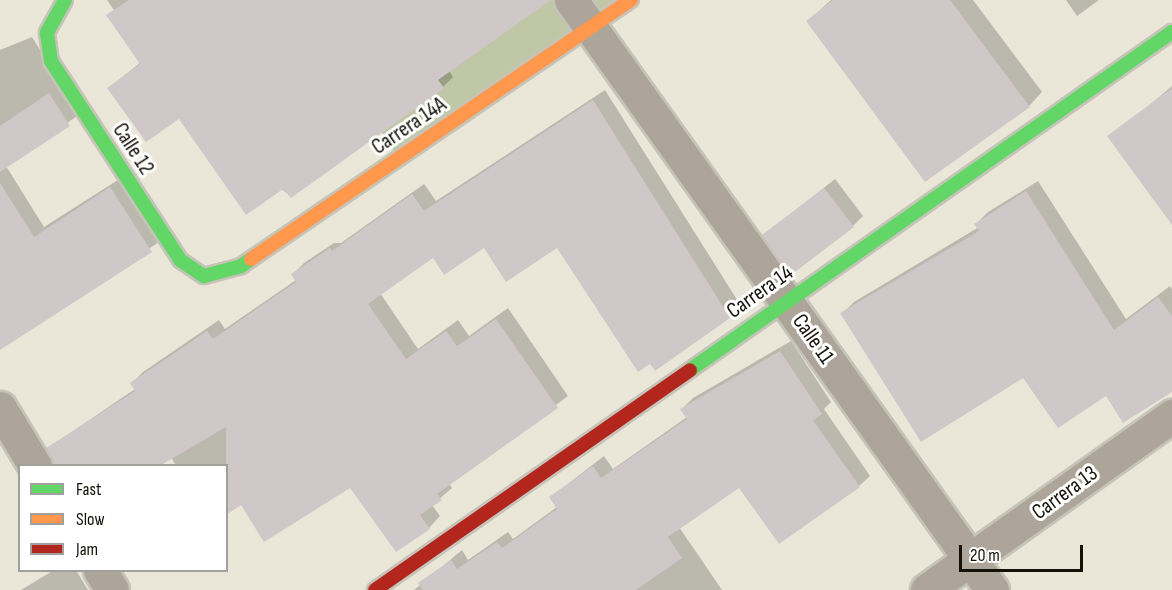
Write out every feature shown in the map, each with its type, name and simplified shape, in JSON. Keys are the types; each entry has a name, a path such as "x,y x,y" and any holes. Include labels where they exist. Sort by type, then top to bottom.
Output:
{"street":[{"name":"Calle 12","path":"65,0 47,33 51,61 180,260 204,276"},
{"name":"Calle 11","path":"571,0 992,590"},
{"name":"Carrera 14A","path":"204,276 241,266 631,0"},
{"name":"Carrera 14","path":"377,590 785,299 1172,32"},
{"path":"0,408 34,464"},
{"name":"Carrera 13","path":"927,590 971,561 1172,416"},
{"path":"101,572 112,590"}],"green space":[{"path":"294,0 622,0 394,151"}],"building":[{"path":"129,0 551,0 438,80 444,88 291,198 283,189 246,215 179,119 146,142 107,88 140,64 106,15"},
{"path":"833,0 950,0 1030,107 925,182 806,21"},
{"path":"1172,88 1172,225 1107,136"},
{"path":"49,93 70,126 0,172 0,126"},
{"path":"593,100 730,318 655,371 650,364 638,372 557,248 506,282 484,248 444,275 433,258 368,304 406,359 446,331 457,346 496,319 558,408 437,494 442,500 420,515 430,529 396,552 350,488 264,542 241,505 228,514 226,427 163,464 54,464 46,448 135,391 130,383 207,331 213,339 296,282 291,274 330,248 332,251 412,194 424,211"},
{"path":"0,183 34,237 110,187 152,252 0,350"},
{"path":"824,188 854,227 791,275 762,235"},
{"path":"1026,191 1114,330 1158,297 1172,316 1172,392 1123,423 1106,396 1058,428 1023,378 921,442 840,313 979,231 974,224"},
{"path":"780,351 822,414 813,420 860,487 779,544 739,488 668,537 682,558 636,590 423,590 418,583 451,560 457,569 497,542 502,548 557,509 549,497 593,466 601,478 687,419 680,409"}],"traffic: fast":[{"path":"65,0 47,33 51,61 180,260 204,276 241,266 251,259"},
{"path":"690,370 1172,32"}],"traffic: slow":[{"path":"251,259 631,0"}],"traffic: jam":[{"path":"375,590 690,370"}]}
